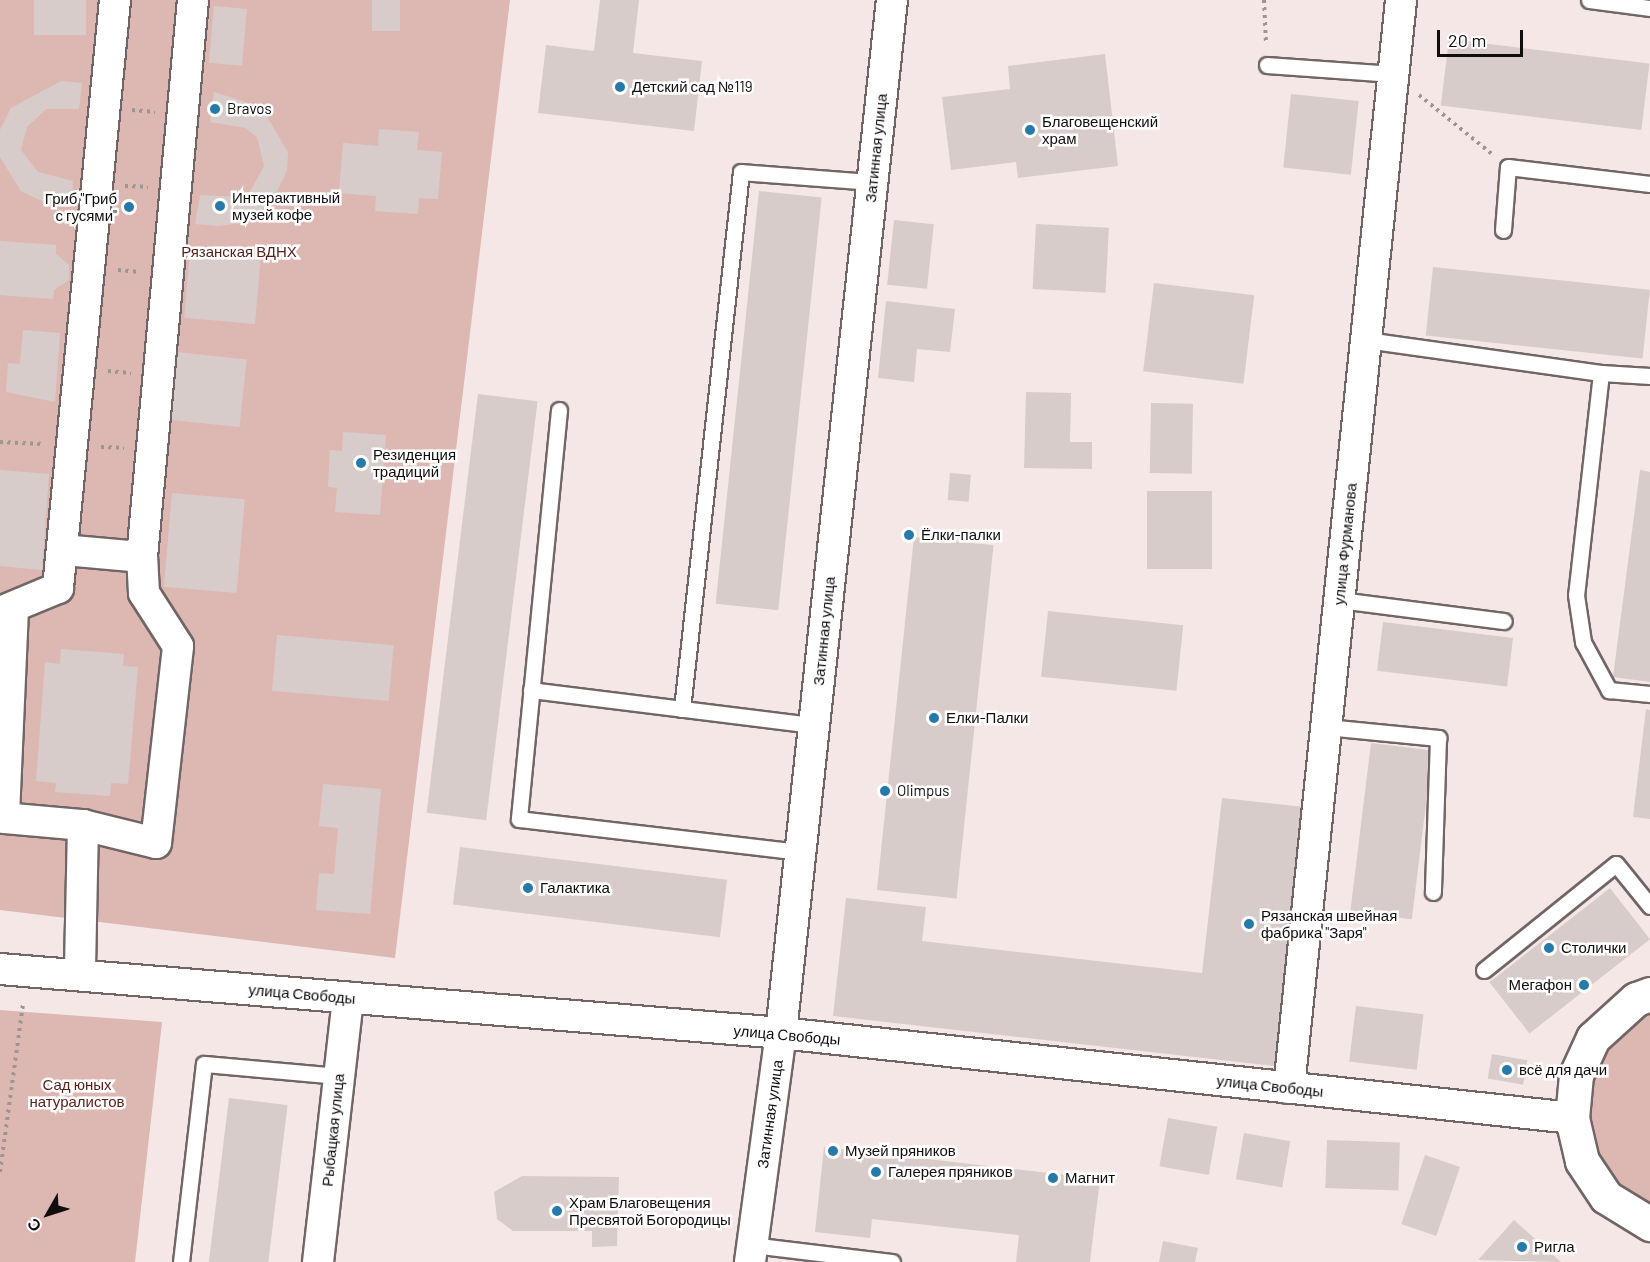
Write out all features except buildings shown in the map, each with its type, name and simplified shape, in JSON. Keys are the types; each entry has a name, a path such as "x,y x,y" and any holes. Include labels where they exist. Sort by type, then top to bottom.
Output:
{"main road":[{"path":"1650,994 1636,999 1593,1038 1576,1075 1572,1118 1582,1161 1606,1197 1650,1224"}],"street":[{"path":"115,0 75,446 58,588 7,610 3,752 4,818 83,825 156,843 178,646 144,593 142,557 193,0"},
{"name":"Затинная улица","path":"751,1254 781,1033 892,0"},
{"name":"улица Фурманова","path":"1289,1088 1401,0"},
{"path":"63,550 142,557"},
{"path":"80,974 83,825"},
{"name":"улица Свободы","path":"0,969 781,1033 1572,1118"},
{"name":"Рыбацкая улица","path":"318,1262 348,998"}],"lane":[{"path":"1589,0 1650,8"},
{"path":"1267,64 1393,74"},
{"path":"1503,230 1508,167 1650,184"},
{"path":"682,709 741,172 872,182"},
{"path":"1366,340 1601,373 1650,376"},
{"path":"1601,373 1576,595 1581,630 1609,690 1650,694"},
{"path":"559,410 519,819 800,852"},
{"path":"1339,600 1504,621"},
{"path":"531,690 814,725"},
{"path":"1326,727 1438,738 1433,892"},
{"path":"1484,970 1616,864 1650,906"},
{"path":"181,1262 204,1064 339,1076"},
{"path":"751,1254 892,1262"}],"path":[{"path":"1264,0 1267,64"},
{"path":"1393,74 1508,167"},
{"path":"105,109 183,113"},
{"path":"99,185 176,188"},
{"path":"91,268 168,274"},
{"path":"82,369 159,374"},
{"path":"0,442 152,450"},
{"path":"0,1172 23,1004"}],"green space":[{"name":"Рязанская ВДНХ","path":"0,0 510,0 395,958 0,910"},
{"name":"Сад юных натуралистов","path":"0,1010 162,1022 135,1262 0,1262"},
{"path":"1650,1010 1650,1209 1623,1192 1601,1165 1588,1131 1587,1096 1597,1062 1617,1033"}],"place":[{"name":"Детский сад №119","path":"620,87"},
{"name":"Bravos","path":"215,109"},
{"name":"Благовещенский храм","path":"1030,130"},
{"name":"Интерактивный музей кофе","path":"220,206"},
{"name":"Гриб \"Гриб с гусями\"","path":"129,207"},
{"name":"Резиденция традиций","path":"361,463"},
{"name":"Ёлки-палки","path":"909,535"},
{"name":"Елки-Палки","path":"934,718"},
{"name":"Olimpus","path":"885,791"},
{"name":"Галактика","path":"528,888"},
{"name":"Рязанская швейная фабрика \"Заря\"","path":"1249,924"},
{"name":"Столички","path":"1549,948"},
{"name":"Мегафон","path":"1584,985"},
{"name":"всё для дачи","path":"1507,1070"},
{"name":"Музей пряников","path":"833,1151"},
{"name":"Галерея пряников","path":"876,1172"},
{"name":"Магнит","path":"1053,1178"},
{"name":"Храм Благовещения Пресвятой Богородицы","path":"557,1211"},
{"name":"Ригла","path":"1522,1247"}]}
